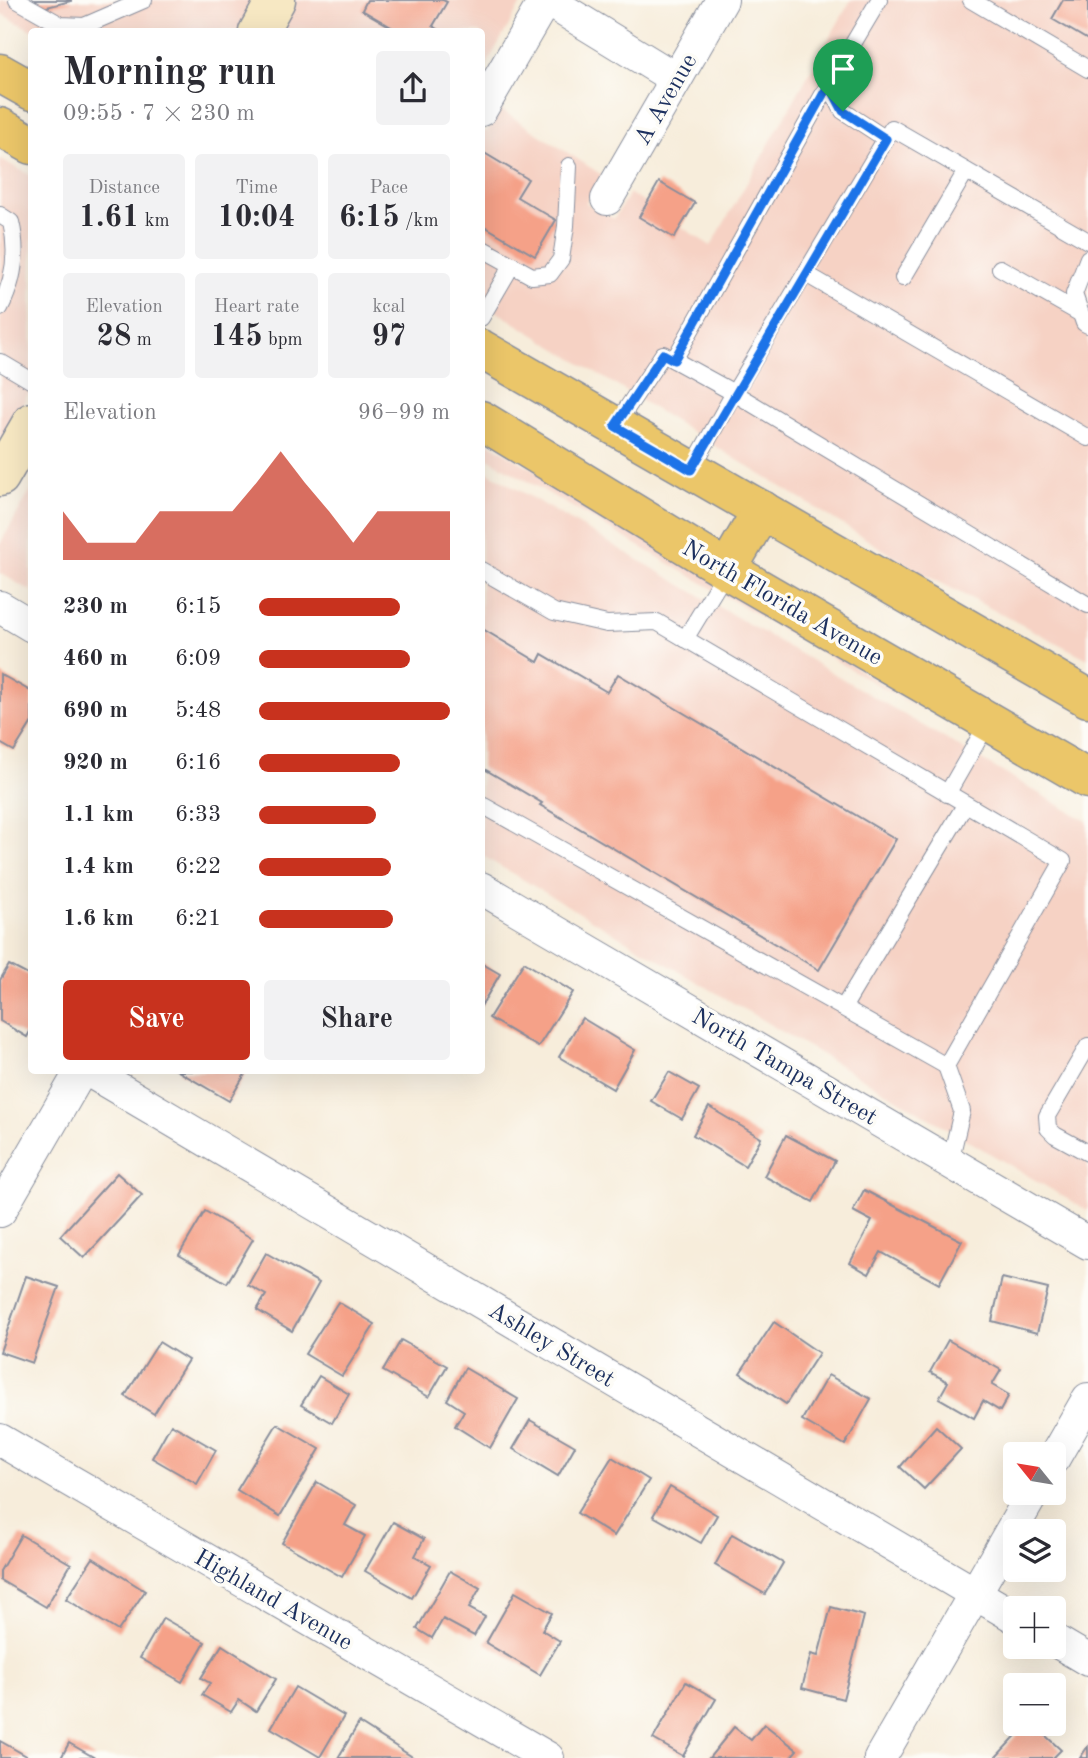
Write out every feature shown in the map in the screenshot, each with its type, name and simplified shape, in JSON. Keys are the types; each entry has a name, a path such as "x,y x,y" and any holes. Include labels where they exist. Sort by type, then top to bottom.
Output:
{"main road":[{"path":"0,72 28,89"},
{"path":"0,127 28,143"},
{"path":"485,351 1088,698"},
{"name":"North Florida Avenue","path":"485,422 727,570 1088,779"},
{"path":"727,570 762,510"}],"street":[{"path":"260,28 276,0"},
{"path":"485,103 546,0 676,79"},
{"name":"A Avenue","path":"607,199 722,0"},
{"path":"0,477 28,429"},
{"path":"0,607 28,623"},
{"name":"North Tampa Street","path":"485,890 1088,1243"},
{"path":"0,1211 79,1074"},
{"name":"Ashley Street","path":"94,1074 1003,1611"},
{"path":"1063,1442 1088,1399"},
{"name":"Highland Avenue","path":"0,1440 548,1758"},
{"path":"880,1758 1027,1505"},
{"path":"1066,1647 1088,1660"}],"lane":[{"path":"17,0 61,25 84,26 144,0"},
{"path":"674,360 879,0"},
{"path":"971,0 1088,69"},
{"path":"829,84 843,111 886,139"},
{"path":"691,470 892,128 1088,241"},
{"path":"485,250 533,276 550,274 561,259 566,226 569,166"},
{"path":"903,278 966,170"},
{"path":"0,215 11,222 16,242 10,290 0,308"},
{"path":"1084,320 1074,294 1088,258"},
{"path":"485,311 512,265"},
{"path":"1000,268 1084,320"},
{"path":"806,274 1088,438"},
{"path":"615,426 663,354 734,393 1088,605"},
{"path":"0,362 28,378"},
{"path":"685,639 727,570"},
{"path":"485,572 554,612 607,624 657,622 1063,861 946,1066"},
{"path":"947,794 989,721"},
{"path":"843,1008 965,805"},
{"path":"485,807 946,1066 962,1111 950,1162"},
{"path":"1088,1046 1047,1116 1048,1128 1055,1135 1088,1153"}],"shaded area":[{"path":"0,0 257,0 240,28 28,28 0,13"},
{"path":"295,0 522,2 485,67 485,28 278,28"},
{"path":"851,0 1088,0 1088,659 918,571 485,304 485,131 500,109 602,175 586,203 614,219 629,193 711,246"},
{"path":"0,159 28,174 28,394 0,443"},
{"path":"485,440 758,605 926,713 485,456"},
{"path":"485,470 1088,822 1088,1211 485,857"},
{"path":"28,495 28,589 0,573 0,544"}],"building":[{"path":"29,0 71,0 71,1 43,8"},
{"path":"367,0 447,2 433,26 436,28 393,28 362,10"},
{"path":"1063,0 1088,0 1088,40 1052,19"},
{"path":"485,153 528,179 517,197 556,220 535,256 485,226"},
{"path":"659,182 695,203 674,238 639,217"},
{"path":"485,630 538,662 542,654 607,692 618,674 896,839 819,970 540,805 542,803 485,769"},
{"path":"0,674 28,690 28,728 14,751 0,743"},
{"path":"524,962 573,992 538,1047 489,1018"},
{"path":"9,965 28,975 27,1037 0,1021 0,980"},
{"path":"485,965 500,974 485,999"},
{"path":"582,1018 635,1050 613,1089 559,1057"},
{"path":"669,1072 699,1089 682,1119 651,1101"},
{"path":"183,1074 245,1074 229,1101"},
{"path":"709,1107 761,1138 745,1166 693,1135"},
{"path":"786,1135 835,1161 813,1202 764,1176"},
{"path":"117,1173 142,1195 84,1258 60,1236"},
{"path":"864,1190 962,1241 939,1284 881,1252 869,1274 850,1263 872,1221 853,1211"},
{"path":"205,1211 253,1239 227,1283 179,1255"},
{"path":"266,1253 319,1283 292,1331 257,1310 266,1295 248,1285"},
{"path":"26,1276 59,1287 32,1363 0,1352"},
{"path":"1002,1278 1048,1289 1037,1333 992,1321"},
{"path":"338,1302 375,1324 342,1376 305,1354"},
{"path":"774,1322 819,1353 786,1404 740,1373"},
{"path":"401,1340 447,1366 429,1397 383,1371"},
{"path":"948,1340 1001,1370 992,1385 1009,1395 1000,1411 983,1401 974,1418 939,1398 948,1382 930,1372"},
{"path":"159,1342 188,1360 154,1414 125,1396"},
{"path":"465,1368 518,1399 490,1448 455,1426 464,1411 447,1400"},
{"path":"828,1375 871,1399 845,1445 802,1420"},
{"path":"319,1376 349,1394 332,1423 301,1405"},
{"path":"530,1420 575,1446 558,1476 513,1449"},
{"path":"171,1424 216,1450 197,1484 152,1458"},
{"path":"277,1424 320,1449 280,1516 237,1490"},
{"path":"936,1426 961,1449 924,1489 900,1467"},
{"path":"612,1457 649,1480 614,1536 577,1513"},
{"path":"317,1482 356,1505 345,1525 365,1536 342,1577 282,1543"},
{"path":"670,1487 717,1515 701,1543 653,1516"},
{"path":"393,1522 424,1539 415,1556 431,1565 412,1598 365,1571"},
{"path":"732,1534 783,1563 765,1594 715,1565"},
{"path":"21,1535 71,1564 46,1607 0,1580 0,1571"},
{"path":"93,1558 145,1591 118,1631 66,1599"},
{"path":"450,1571 480,1588 469,1608 485,1617 474,1636 443,1619 432,1638 417,1629"},
{"path":"515,1592 552,1613 542,1630 560,1641 540,1675 486,1643"},
{"path":"831,1607 864,1616 843,1699 802,1688 811,1654 818,1656"},
{"path":"163,1618 205,1642 182,1682 140,1658"},
{"path":"222,1645 276,1679 256,1711 239,1700 231,1712 202,1695 210,1683 201,1678"},
{"path":"686,1682 716,1699 683,1756 653,1739"},
{"path":"295,1687 344,1716 320,1757 271,1728"},
{"path":"359,1723 414,1758 338,1758"},
{"path":"764,1724 797,1750 790,1758 709,1758 734,1727 751,1740"},
{"path":"1016,1736 1046,1736 1061,1750 1053,1758 995,1758"},
{"path":"0,1741 30,1758 0,1758"},
{"path":"69,1743 95,1758 61,1758"},
{"path":"1088,1746 1088,1758 1080,1758"}],"route":[{"path":"829,84 843,111 886,139 691,470 615,426 663,354 674,360 829,84"}]}
